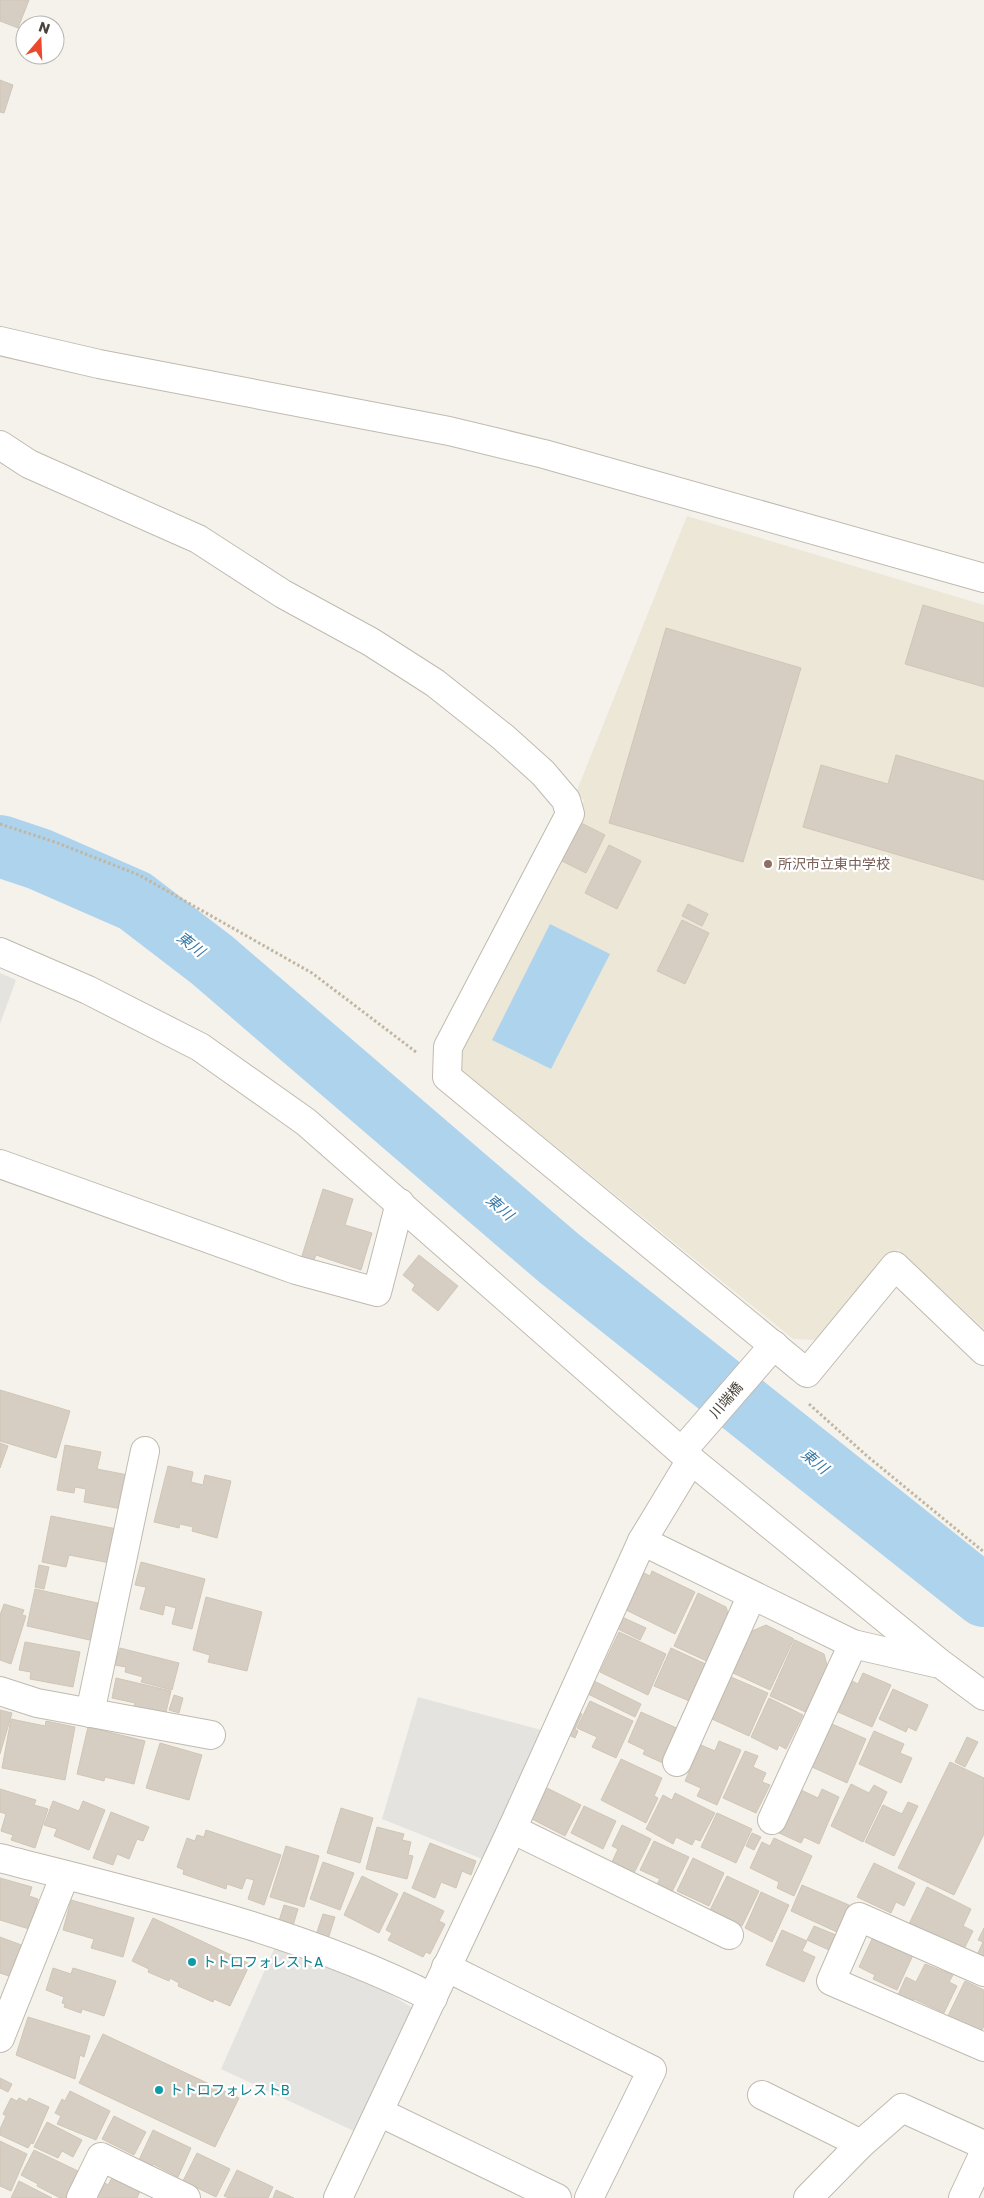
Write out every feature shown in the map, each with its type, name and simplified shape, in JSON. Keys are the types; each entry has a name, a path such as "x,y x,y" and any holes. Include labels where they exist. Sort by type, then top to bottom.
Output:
{"street":[{"path":"0,341 99,364 458,433 544,454 984,578"},
{"path":"0,445 29,464 198,539 284,594 371,642 435,683 503,737 543,773 566,800 570,814 448,1047 447,1077 768,1351 807,1373 895,1266 984,1351"},
{"path":"0,952 88,990 200,1047 306,1122 687,1451 941,1664 984,1696"},
{"path":"0,1164 296,1270 377,1292 400,1203"},
{"name":"川端橋","path":"338,2198 512,1829 642,1541 687,1451 768,1351"},
{"path":"90,1713 145,1451"},
{"path":"642,1541 853,1644 941,1664"},
{"path":"677,1762 752,1595"},
{"path":"772,1820 853,1644"},
{"path":"0,1692 37,1703 211,1735"},
{"path":"512,1829 729,1935"},
{"path":"0,1858 249,1925 341,1957 433,1998"},
{"path":"0,2038 65,1875"},
{"path":"984,1972 859,1917 831,1981 984,2047"},
{"path":"446,1967 652,2070 589,2198"},
{"path":"762,2095 861,2144"},
{"path":"808,2198 861,2144 902,2108 984,2145"},
{"path":"379,2112 557,2198"},
{"path":"963,2198 984,2153"},
{"path":"81,2198 101,2158 186,2198"}],"path":[{"path":"0,824 56,842 147,880 312,973 447,1077"},
{"path":"803,1399 867,1456 984,1552"}],"shaded area":[{"name":"所沢市立東中学校","path":"687,516 984,605 984,1329 898,1249 815,1340 793,1339 459,1068 456,1049 584,800 575,795"},
{"path":"0,973 16,980 0,1024"},
{"path":"418,1697 545,1731 485,1860 382,1819"},
{"path":"275,1947 393,1991 391,1995 418,2011 358,2133 221,2069"}],"water":[{"path":"550,924 610,954 551,1069 492,1040"}],"building":[{"path":"0,0 29,0 23,15 15,15 15,27 0,21"},
{"path":"0,80 13,85 4,113 0,112"},
{"path":"923,605 984,623 984,687 905,664"},
{"path":"666,628 801,668 743,862 609,823"},
{"path":"896,755 984,781 984,880 803,827 821,765 888,784"},
{"path":"575,820 605,835 586,873 556,858"},
{"path":"609,845 641,861 617,909 585,893"},
{"path":"688,904 708,914 702,926 682,916"},
{"path":"682,920 709,933 685,984 657,971"},
{"path":"323,1189 353,1199 345,1225 372,1233 361,1270 316,1255 313,1262 301,1259"},
{"path":"419,1255 458,1286 438,1311 412,1290 415,1285 403,1275"},
{"path":"0,1390 70,1411 56,1458 0,1441"},
{"path":"0,1443 8,1446 0,1468"},
{"path":"65,1445 101,1452 97,1469 133,1476 127,1510 84,1502 86,1489 75,1487 74,1493 57,1490"},
{"path":"168,1466 193,1472 191,1482 203,1485 205,1475 231,1481 217,1538 192,1531 193,1527 180,1524 179,1528 154,1522"},
{"path":"51,1516 117,1529 110,1563 69,1555 66,1567 42,1562"},
{"path":"141,1562 205,1579 192,1629 172,1624 176,1608 165,1605 163,1615 140,1609 146,1587 135,1585"},
{"path":"39,1565 49,1567 44,1589 35,1587"},
{"path":"652,1571 695,1592 675,1634 624,1609 642,1572 650,1576"},
{"path":"35,1589 102,1604 94,1641 27,1626"},
{"path":"698,1593 726,1607 730,1620 711,1663 674,1646"},
{"path":"206,1597 262,1612 247,1671 208,1662 210,1655 193,1650"},
{"path":"4,1604 24,1610 22,1615 26,1616 11,1664 0,1660 0,1615"},
{"path":"622,1617 646,1628 640,1640 616,1628"},
{"path":"766,1625 794,1639 770,1690 733,1673 752,1631"},
{"path":"619,1632 666,1654 648,1695 600,1672"},
{"path":"795,1640 824,1654 828,1669 808,1713 770,1696"},
{"path":"25,1642 80,1652 73,1687 30,1679 31,1672 19,1670"},
{"path":"120,1648 179,1663 172,1690 141,1682 143,1677 125,1672 126,1667 115,1665"},
{"path":"671,1648 710,1666 694,1703 654,1686"},
{"path":"863,1673 891,1685 872,1727 838,1712 852,1681 858,1684"},
{"path":"731,1677 768,1693 749,1736 712,1719"},
{"path":"116,1678 171,1691 165,1716 133,1709 135,1703 112,1698"},
{"path":"594,1681 641,1704 635,1717 588,1694"},
{"path":"893,1689 928,1705 916,1731 908,1727 906,1732 879,1719"},
{"path":"174,1695 183,1698 179,1713 169,1710"},
{"path":"769,1698 803,1715 786,1749 779,1745 777,1750 751,1737"},
{"path":"590,1701 633,1721 616,1758 592,1747 597,1737 577,1728"},
{"path":"0,1710 12,1713 0,1754"},
{"path":"578,1712 582,1714 575,1729 578,1731 575,1738 567,1734"},
{"path":"641,1712 681,1730 665,1764 643,1754 645,1750 628,1742"},
{"path":"11,1719 45,1726 46,1721 75,1727 65,1780 2,1768"},
{"path":"832,1724 866,1739 847,1783 812,1767"},
{"path":"88,1727 145,1741 134,1784 105,1777 104,1781 77,1774"},
{"path":"874,1731 904,1744 900,1753 912,1758 901,1783 859,1764"},
{"path":"967,1737 978,1742 965,1767 955,1762"},
{"path":"719,1741 741,1750 717,1805 697,1796 701,1788 685,1781 701,1745 715,1751"},
{"path":"160,1743 202,1755 189,1800 146,1788"},
{"path":"745,1751 758,1756 753,1767 766,1773 762,1782 770,1785 756,1813 723,1798"},
{"path":"621,1759 662,1778 654,1796 658,1798 646,1823 601,1800"},
{"path":"950,1762 984,1778 984,1834 954,1895 898,1868"},
{"path":"851,1784 869,1793 874,1785 887,1792 863,1842 831,1826"},
{"path":"543,1786 581,1805 565,1836 528,1817"},
{"path":"0,1789 36,1800 34,1805 48,1809 35,1848 11,1840 13,1835 1,1831 6,1814 0,1812"},
{"path":"799,1789 818,1798 822,1789 839,1797 819,1844 804,1837 801,1843 779,1833"},
{"path":"675,1793 715,1813 700,1841 695,1839 692,1845 676,1837 673,1844 646,1829 663,1795 672,1800"},
{"path":"53,1801 79,1811 83,1801 105,1810 89,1850 54,1836 57,1829 44,1825"},
{"path":"908,1802 918,1806 894,1856 865,1842 883,1805 902,1814"},
{"path":"584,1806 616,1821 603,1849 571,1833"},
{"path":"341,1808 373,1818 360,1863 327,1853"},
{"path":"111,1812 149,1827 143,1841 137,1839 129,1859 117,1854 113,1865 93,1858"},
{"path":"717,1813 752,1829 736,1863 701,1847"},
{"path":"622,1825 651,1839 633,1875 611,1864 618,1849 612,1846"},
{"path":"377,1827 404,1834 402,1840 411,1842 408,1855 413,1856 407,1879 366,1869"},
{"path":"206,1830 281,1855 264,1905 248,1899 254,1880 246,1878 242,1889 227,1884 226,1889 183,1874 184,1870 177,1867 187,1838 195,1841 197,1835 204,1837"},
{"path":"752,1833 761,1837 754,1850 746,1846"},
{"path":"774,1838 812,1856 794,1896 777,1888 779,1882 750,1868 762,1842 770,1846"},
{"path":"654,1841 689,1857 671,1894 656,1886 660,1879 640,1870"},
{"path":"430,1843 476,1861 471,1875 462,1871 456,1888 441,1882 435,1898 412,1888"},
{"path":"286,1846 319,1856 304,1907 270,1897"},
{"path":"693,1858 724,1873 709,1906 677,1891"},
{"path":"323,1862 354,1873 340,1910 310,1899"},
{"path":"874,1863 915,1883 904,1906 896,1902 891,1913 857,1897"},
{"path":"362,1876 398,1894 379,1933 344,1915"},
{"path":"727,1876 759,1891 742,1926 710,1910"},
{"path":"0,1878 32,1887 29,1896 38,1899 29,1929 0,1920"},
{"path":"802,1885 849,1905 837,1932 791,1911"},
{"path":"927,1887 971,1909 963,1926 973,1931 963,1951 909,1924"},
{"path":"404,1892 444,1911 439,1921 445,1924 430,1954 426,1952 423,1957 388,1940 392,1933 386,1930"},
{"path":"761,1892 789,1905 772,1942 745,1928"},
{"path":"71,1900 134,1918 123,1957 91,1948 94,1939 63,1930"},
{"path":"284,1905 298,1909 292,1929 278,1924"},
{"path":"323,1914 335,1917 328,1939 316,1935"},
{"name":"トトロフォレストA","path":"153,1918 250,1964 230,2006 214,1999 213,2002 178,1986 179,1983 170,1978 169,1981 148,1972 149,1969 132,1961"},
{"path":"814,1926 836,1935 829,1950 807,1940"},
{"path":"984,1928 984,1956 978,1953 983,1942 978,1940"},
{"path":"782,1930 807,1941 802,1951 815,1957 804,1982 766,1965"},
{"path":"0,1937 24,1946 12,1977 0,1973"},
{"path":"873,1937 913,1955 897,1990 873,1979 875,1975 859,1967"},
{"path":"925,1964 953,1975 949,1982 957,1986 944,2013 914,1999 911,2005 897,1997 906,1977 916,1982"},
{"path":"53,1968 71,1974 73,1968 116,1981 104,2016 82,2009 81,2013 64,2007 65,2004 62,2003 64,1997 46,1990"},
{"path":"965,1981 984,1990 984,2026 979,2036 946,2020"},
{"path":"28,2017 90,2036 84,2057 80,2055 75,2079 16,2055"},
{"name":"トトロフォレストB","path":"103,2034 239,2098 215,2147 79,2083"},
{"path":"0,2078 12,2084 8,2092 0,2088"},
{"path":"70,2091 110,2111 96,2140 57,2124 61,2116 55,2113 62,2099 65,2101"},
{"path":"11,2098 17,2101 19,2098 27,2102 29,2098 49,2107 33,2144 31,2143 28,2148 0,2135 0,2129 6,2116 3,2114"},
{"path":"114,2116 146,2132 134,2155 102,2139"},
{"path":"47,2122 82,2140 73,2157 62,2151 58,2158 34,2147"},
{"path":"153,2130 191,2148 178,2177 153,2164 151,2168 138,2162"},
{"path":"0,2141 27,2154 11,2191 0,2186"},
{"path":"34,2150 78,2171 65,2198 60,2198 37,2186 38,2184 21,2175"},
{"path":"197,2153 230,2169 216,2197 183,2181"},
{"path":"237,2170 273,2187 268,2198 229,2198 224,2196"},
{"path":"113,2176 141,2189 137,2198 100,2198 95,2195 102,2181 108,2185"},
{"path":"19,2181 52,2198 11,2198"},
{"path":"276,2190 294,2198 273,2198"}],"waterway":[{"name":"東川","path":"0,846 39,859 135,901 212,960 560,1259 984,1596"}],"place":[{"name":"所沢市立東中学校","path":"768,864"},
{"name":"トトロフォレストA","path":"192,1962"},
{"name":"トトロフォレストB","path":"159,2090"}]}
